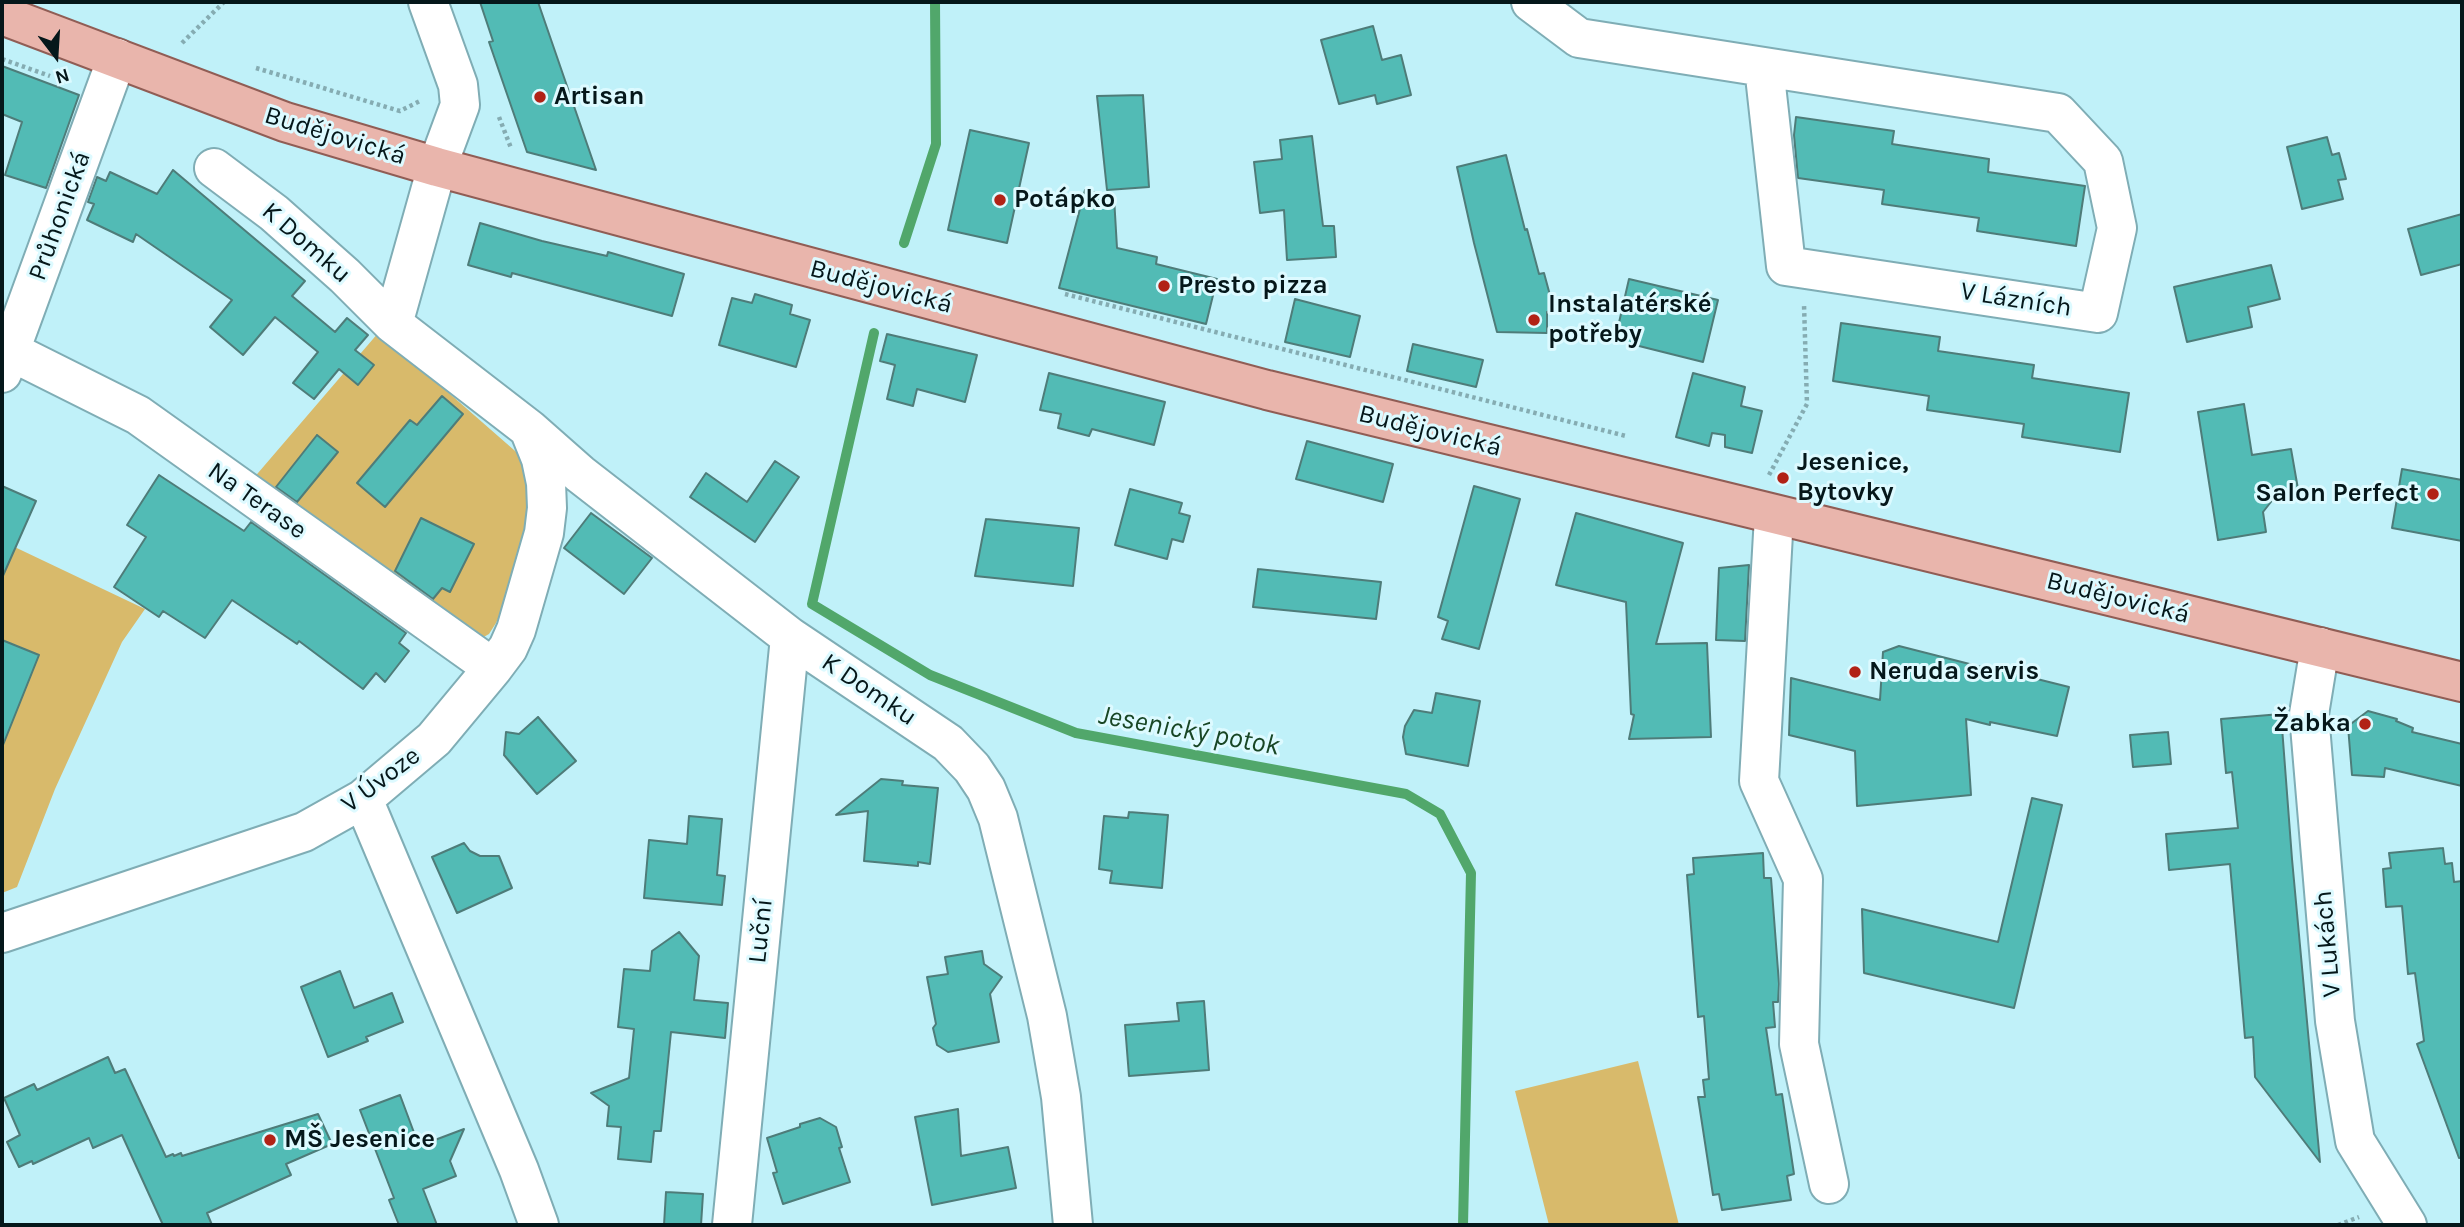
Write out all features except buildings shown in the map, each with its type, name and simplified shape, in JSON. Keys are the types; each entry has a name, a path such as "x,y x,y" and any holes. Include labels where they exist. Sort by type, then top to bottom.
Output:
{"main road":[{"name":"Budějovická","path":"2,15 285,122 437,167 1253,387 2462,682"}],"street":[{"path":"393,324 437,167 460,105 458,85 428,2"},
{"name":"V Lázních","path":"1531,2 1579,38 2058,113 2103,161 2117,228 2098,313 1803,268"},
{"name":"Průhonická","path":"5,359 117,58"},
{"path":"1764,67 1786,266 1803,268"},
{"name":"K Domku","path":"214,168 274,213 345,276 393,324 529,429 580,474 790,637 948,743 972,768 986,789 998,818 1047,1016 1060,1097 1073,1225"},
{"name":"Na Terase","path":"5,359 138,415 493,668"},
{"name":"V Úvoze","path":"2,933 304,832 362,799 434,739 493,668 508,648 516,630 544,533 547,483 529,429"},
{"path":"1763,513 1759,781 1802,879 1799,1044 1829,1184"},
{"name":"Luční","path":"732,1225 790,637"},
{"name":"V Lukách","path":"2320,647 2309,714 2335,1021 2355,1141 2407,1225"},
{"path":"362,799 519,1170 539,1225"}],"path":[{"path":"173,80 182,43 224,2"},
{"path":"182,43 192,48"},
{"path":"253,67 400,111 423,99 425,94"},
{"path":"499,117 514,155"},
{"path":"1763,513 1807,404 1803,268"}],"shaded area":[{"path":"379,332 522,457 529,498 522,552 507,600 496,623 489,634 480,639 252,480"},
{"path":"2,541 145,609 122,642 55,789 17,887 2,893"},
{"path":"1638,1061 1679,1225 1549,1225 1515,1091"}],"waterway":[{"name":"Jesenický potok","path":"904,243 936,144 935,2"},
{"name":"Jesenický potok","path":"874,333 812,604 930,675 1076,733 1406,794 1440,814 1471,873 1463,1225"}],"place":[{"name":"Artisan","path":"540,97"},
{"name":"Potápko","path":"1000,200"},
{"name":"Presto pizza","path":"1164,286"},
{"name":"Instalatérské potřeby","path":"1534,320"},
{"name":"Jesenice, Bytovky","path":"1783,478"},
{"name":"Salon Perfect","path":"2433,494"},
{"name":"Neruda servis","path":"1855,672"},
{"name":"Žabka","path":"2365,724"},
{"name":"MŠ Jesenice","path":"270,1140"}]}
